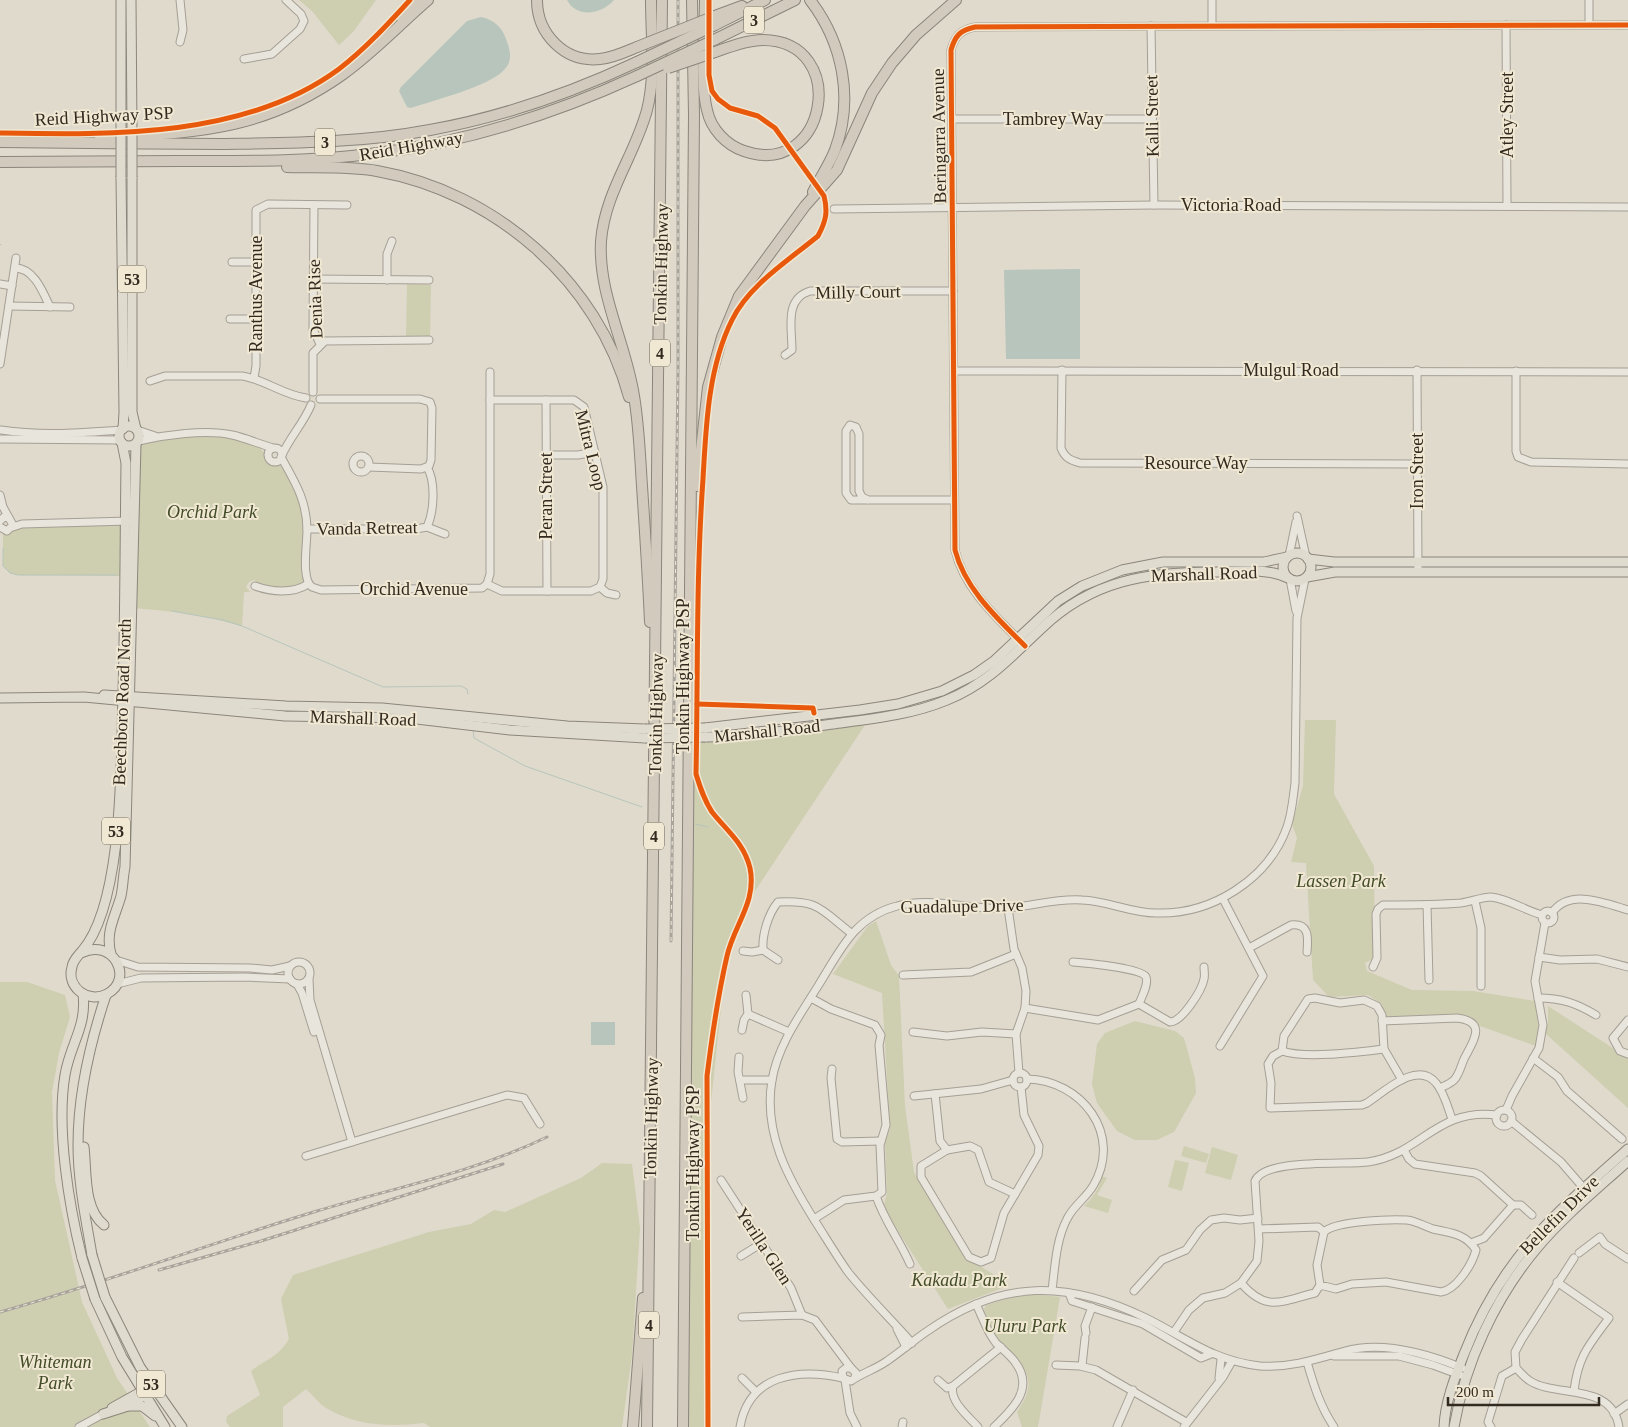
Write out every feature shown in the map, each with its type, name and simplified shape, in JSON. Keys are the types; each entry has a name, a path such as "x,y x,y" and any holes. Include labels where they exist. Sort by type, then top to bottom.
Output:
{"highway":[{"path":"365,57 416,0"},
{"path":"0,141 185,133 225,127 258,118 313,94 388,39 428,0"},
{"path":"537,0 538,15 544,30 554,44 568,54 585,59 602,59 715,20 758,0"},
{"path":"651,0 651,88 648,108 642,127 612,192 601,241 605,291 631,376 638,417 656,706"},
{"name":"Tonkin Highway","path":"647,1427 662,0"},
{"name":"Tonkin Highway","path":"683,1427 694,125 692,0"},
{"path":"637,78 714,52 761,40 786,45 800,54 815,75 820,100 813,124 803,138 781,151 756,154 732,145 714,127 707,111 705,94 706,0"},
{"name":"Reid Highway","path":"0,141 301,143 392,136 460,124 518,109 576,89 637,62 715,20 765,0"},
{"name":"3","path":"637,78 795,0"},
{"path":"805,206 834,150 844,112 844,92 840,63 831,35 810,0"},
{"path":"690,706 695,502 704,414 714,362 722,337 739,296 805,206 837,170 868,102 892,63 916,35 956,0"},
{"name":"Reid Highway","path":"0,162 309,160 402,150 500,128 552,111 637,78"},
{"path":"175,161 375,170 432,186 486,211 519,234 548,260 574,289 591,314 606,339 622,376 633,413 640,452"},
{"path":"633,1427 644,1272 650,1222"},
{"path":"684,1375 688,1427"}],"main road":[{"name":"53","path":"121,0 124,412 121,442"},
{"name":"53","path":"131,0 132,412 137,442"},
{"path":"122,429 131,427 136,430"},
{"path":"121,442 128,446 137,442"},
{"name":"Beechboro Road North","path":"121,442 126,463 130,521"},
{"name":"Beechboro Road North","path":"114,957 108,942 109,929 121,895 125,868 130,521 137,442"},
{"path":"1628,562 1334,562 1307,558 1297,553 1288,556 1283,566 1289,579 1297,581 1335,572 1628,572"},
{"name":"Marshall Road","path":"705,733 843,713 925,697 953,686 974,675 994,661 1047,610 1070,593 1095,580 1122,570 1163,562 1264,562 1288,556"},
{"path":"1306,578 1311,568 1307,558"},
{"name":"Marshall Road","path":"0,698 126,698 382,708 645,733 791,730 922,709 958,696 980,684 1000,669 1054,618 1076,602 1112,585 1138,577 1178,572 1250,572 1275,574 1289,579"},
{"name":"Beechboro Road North","path":"81,953 92,939 109,882 115,846 126,698"},
{"path":"81,953 96,949 114,957"},
{"name":"53","path":"81,953 74,962 71,976 76,989 83,994 85,1015 65,1075 63,1102 72,1212 82,1258 96,1299 127,1366 164,1425"},
{"name":"53","path":"114,957 119,976 117,984 106,995 84,1073 78,1145 82,1202 92,1255 105,1296 132,1354 153,1388 182,1427"},
{"path":"83,994 90,997 106,995"},
{"path":"80,1107 89,1200 95,1215 104,1226"},
{"name":"Bellefin Drive","path":"1444,1427 1457,1370 1480,1313 1510,1266 1534,1236 1583,1188 1628,1149"},
{"name":"Bellefin Drive","path":"1454,1427 1467,1374 1498,1304 1536,1249 1628,1161"},
{"path":"125,1404 132,1383 127,1366"},
{"path":"103,1414 153,1388"},
{"path":"125,1404 142,1406 164,1425"}],"street":[{"path":"180,0 183,30 180,42"},
{"path":"244,59 272,54 300,29 304,21 301,14 286,0"},
{"path":"1212,0 1212,26"},
{"path":"1589,0 1589,24"},
{"name":"Beringarra Avenue","path":"1025,646 973,590 959,566 955,550 954,209 951,50 963,29 1151,26 1628,24"},
{"name":"Atley Street","path":"1506,25 1507,206"},
{"name":"Kalli Street","path":"1151,26 1154,205"},
{"name":"Tambrey Way","path":"953,119 1152,119"},
{"name":"Ranthus Avenue","path":"254,378 256,366 256,210 268,204 314,205"},
{"path":"314,205 347,205"},
{"name":"Denia Rise","path":"313,392 312,356 314,350 320,344 313,329 314,205"},
{"name":"Victoria Road","path":"834,209 1154,205 1628,207"},
{"path":"387,280 388,254 392,241"},
{"path":"0,364 16,258"},
{"path":"232,262 256,262"},
{"path":"15,268 19,268 39,282 50,307"},
{"path":"313,279 429,280"},
{"path":"0,284 12,286"},
{"name":"Milly Court","path":"785,356 792,350 792,306 795,298 802,293 810,291 953,291"},
{"path":"9,306 70,307"},
{"path":"230,319 256,319"},
{"path":"320,344 334,340 429,340"},
{"name":"Resource Way","path":"1062,370 1061,448 1069,460 1080,463 1416,464"},
{"name":"Iron Street","path":"1417,370 1418,572"},
{"path":"1516,370 1516,451 1518,458 1531,462 1628,464"},
{"name":"Mulgul Road","path":"954,371 1516,370 1628,372"},
{"name":"Orchid Avenue","path":"308,584 321,590 473,590 482,588 487,584 490,574 490,372"},
{"path":"150,381 165,376 254,378 292,395 306,398 311,405"},
{"path":"306,398 309,393 313,392 318,394 320,399"},
{"path":"311,405 317,404 320,399"},
{"path":"320,399 427,400 432,408 431,460 427,468 369,467"},
{"name":"Mitra Loop","path":"490,400 574,400 581,404 586,412 604,497 603,579 600,587"},
{"name":"Peran Street","path":"546,400 546,591"},
{"path":"279,458 288,441 302,424 311,405"},
{"path":"868,500 862,497 859,491 859,434 856,427 850,425 846,431 847,496 854,502 868,500 954,500"},
{"path":"0,433 91,433 122,429"},
{"path":"136,430 157,437"},
{"path":"0,433 101,439 121,442"},
{"path":"91,433 101,439"},
{"path":"137,442 157,437 220,433 240,437 280,450 279,458 295,480 303,499 307,528 306,578 308,584 293,590 269,590 255,586"},
{"path":"268,457 269,451 288,441"},
{"path":"256,443 268,457 279,458"},
{"path":"546,455 578,455 596,452"},
{"name":"Vanda Retreat","path":"427,468 432,482 432,512 427,527"},
{"path":"0,495 3,507 11,522"},
{"path":"3,507 0,521 22,524 130,521"},
{"path":"1288,556 1297,516 1307,558"},
{"path":"0,527 7,531 11,522"},
{"name":"Vanda Retreat","path":"307,528 416,529 427,527 445,534"},
{"name":"Guadalupe Drive","path":"909,1345 886,1313 849,1273 789,1180 779,1156 771,1114 772,1080 789,1032 851,933 877,913 898,905 924,903 1008,908 1070,899 1097,901 1146,913 1168,914 1183,912 1223,899 1251,879 1270,858 1286,830 1292,810 1295,783 1297,618 1306,578"},
{"name":"Guadalupe Drive","path":"1289,579 1297,618"},
{"path":"487,584 502,591 591,591 600,587 607,593 616,595"},
{"path":"1174,1332 1189,1310 1203,1298 1225,1292 1241,1283 1249,1275 1258,1257 1259,1230 1255,1181 1264,1170 1319,1163 1380,1160 1404,1150 1452,1119 1479,1114 1497,1115 1501,1111 1506,1110 1540,1048 1543,1025 1536,981 1545,923 1542,915 1500,899 1488,897 1475,902 1383,905 1378,909 1377,958 1373,967"},
{"path":"1220,1046 1263,976 1223,899"},
{"path":"1552,913 1561,904 1577,899 1600,901 1628,910"},
{"path":"763,950 763,938 772,909 778,902 804,901 815,904 851,933"},
{"path":"1475,902 1481,928 1481,986"},
{"path":"1427,904 1429,980"},
{"path":"1008,908 1016,954 1025,981 1025,1008 1016,1034 1019,1073"},
{"path":"1542,915 1547,911 1552,913"},
{"path":"1545,923 1553,920 1552,913"},
{"path":"1249,948 1291,925 1298,924 1305,929 1308,935 1307,952"},
{"path":"743,951 763,950 778,960"},
{"path":"903,975 971,972 1016,954"},
{"path":"114,957 138,967 250,968 272,970 290,966 299,961 306,964 311,972 309,979 310,1000 350,1142"},
{"path":"1539,957 1560,960 1597,959 1628,967"},
{"path":"1073,962 1105,964 1142,972 1146,977 1146,982 1140,1004"},
{"path":"290,966 288,972 290,979"},
{"path":"1140,1004 1170,1022 1176,1022 1181,1018 1203,984 1204,967"},
{"path":"117,984 141,978 245,977 290,979 297,984 305,1001 350,1142"},
{"path":"297,984 301,984 309,979"},
{"path":"742,1030 744,1020 748,1014 746,995"},
{"path":"811,998 831,1009 875,1025 882,1034 879,1045 886,1125 881,1141 882,1192 876,1196 844,1200 814,1219"},
{"path":"1282,1051 1284,1036 1304,1003 1313,998 1340,1003 1367,1000 1379,1009 1384,1049 1402,1080"},
{"path":"1538,998 1569,1001 1581,1005 1596,1015"},
{"path":"1025,1008 1098,1020 1140,1004"},
{"path":"748,1014 789,1032"},
{"path":"1382,1021 1462,1019 1473,1026 1478,1033 1455,1079 1440,1088"},
{"path":"1628,1020 1613,1038 1620,1051 1628,1054"},
{"path":"913,1032 947,1036 982,1032 1016,1034"},
{"path":"1384,1049 1323,1054 1292,1054 1282,1051 1273,1056 1268,1064 1271,1082 1270,1108 1362,1105 1413,1075 1425,1076 1434,1080 1440,1088 1452,1119"},
{"path":"739,1057 738,1072 743,1098"},
{"path":"1533,1058 1558,1077 1567,1091 1622,1139"},
{"path":"832,1069 832,1097 837,1139 842,1142 881,1141"},
{"path":"1019,1073 1024,1074 1027,1079"},
{"path":"914,1096 981,1089 1013,1080 1015,1075 1019,1073"},
{"path":"1021,1087 1026,1083 1027,1079"},
{"path":"1027,1079 1041,1079 1070,1091 1092,1112 1101,1133 1103,1151 1100,1167 1094,1185 1067,1218 1060,1240 1052,1290"},
{"path":"740,1080 772,1080"},
{"path":"1013,1080 1016,1086 1021,1087"},
{"path":"1015,1194 989,1182 978,1150 970,1146 947,1150 922,1166 921,1177 970,1257 981,1262 993,1255 1004,1213 1038,1155 1038,1146 1024,1115 1021,1087"},
{"path":"935,1094 940,1141 947,1150"},
{"path":"306,1156 507,1095 524,1098 540,1124"},
{"path":"1506,1110 1512,1116 1511,1121"},
{"path":"1497,1115 1498,1122 1502,1125 1511,1121"},
{"path":"1511,1121 1561,1162 1590,1196"},
{"path":"1404,1150 1409,1159 1415,1164 1481,1176 1513,1204 1521,1205 1532,1215"},
{"name":"Yerilla Glen","path":"722,1180 791,1288 802,1315"},
{"path":"876,1196 885,1220 902,1245 910,1264"},
{"path":"1471,1243 1484,1238 1513,1204"},
{"path":"1134,1291 1162,1260 1186,1250 1200,1230 1211,1220 1258,1218"},
{"path":"1241,1283 1253,1297 1271,1303 1315,1293 1320,1284 1317,1255 1324,1232 1328,1228 1343,1224 1407,1220 1461,1235 1476,1250 1474,1259 1466,1267 1457,1284 1449,1291 1441,1292 1386,1282 1352,1284 1336,1289 1320,1284"},
{"path":"1259,1230 1288,1227 1318,1227 1324,1232"},
{"path":"1619,1427 1614,1414 1608,1406 1594,1396 1530,1382 1516,1368 1515,1352 1557,1282 1576,1255 1600,1237 1605,1244 1628,1259"},
{"path":"741,1256 762,1243"},
{"path":"1557,1282 1609,1318 1583,1353 1576,1373 1574,1391"},
{"path":"740,1427 743,1412 756,1392 769,1382 786,1375 848,1374 872,1369 886,1362 945,1320 976,1304 1015,1291 1052,1290 1128,1310 1174,1332 1221,1359 1276,1366 1334,1356 1400,1356 1467,1374"},
{"path":"1069,1293 1072,1301 1143,1324 1201,1358 1211,1354"},
{"path":"976,1304 994,1341 1016,1362 1024,1383 1022,1395 1011,1411 994,1427"},
{"path":"1082,1366 1085,1326 1092,1307"},
{"path":"742,1317 802,1315 815,1320 841,1353 848,1374 850,1413 855,1426"},
{"path":"938,1380 947,1388 954,1386 1001,1347"},
{"path":"1219,1379 1221,1359"},
{"path":"1056,1366 1082,1366 1096,1370 1133,1390 1185,1424 1206,1400 1232,1361"},
{"path":"1307,1362 1316,1393 1333,1427"},
{"path":"1491,1427 1488,1422 1502,1376 1516,1368"},
{"path":"742,1378 756,1392"},
{"path":"954,1386 952,1391 955,1400 978,1427"},
{"path":"1117,1427 1133,1390"},
{"path":"1614,1414 1628,1404"},
{"path":"79,1427 103,1414"}],"green space":[{"path":"299,0 376,0 353,32 339,45 312,11"},
{"path":"407,284 431,285 430,338 406,337"},
{"name":"Orchid Park","path":"220,433 256,443 271,461 288,470 303,499 308,584 269,591 254,580 249,582 246,587 250,592 244,592 242,626 188,614 133,608 138,441"},
{"path":"125,522 125,576 18,575 10,573 3,566 3,530 13,527"},
{"path":"869,719 755,891 727,953 710,1112 709,1427 688,1427 689,737"},
{"name":"Lassen Park","path":"1305,720 1336,720 1334,794 1374,866 1375,958 1365,963 1367,971 1412,990 1473,991 1535,1001 1539,1030 1536,1046 1480,1026 1471,1020 1461,1017 1435,1015 1385,1019 1382,1004 1368,995 1329,997 1313,980 1306,863 1291,862 1297,838 1292,824 1303,786"},
{"name":"Kakadu Park","path":"876,921 891,965 899,976 905,1106 914,1172 966,1257 1010,1285 948,1309 889,1217 884,1205 887,1193 885,1142 890,1129 882,993 833,974 868,926"},
{"name":"Whiteman Park","path":"0,982 27,982 65,995 70,1017 59,1053 52,1092 55,1180 82,1302 117,1378 150,1427 0,1427"},
{"path":"1548,1006 1628,1058 1628,1108 1545,1033 1548,1023"},
{"path":"1135,1021 1175,1031 1184,1038 1195,1078 1196,1093 1174,1132 1157,1140 1135,1140 1117,1131 1097,1103 1092,1084 1097,1044 1105,1033"},
{"path":"1184,1146 1209,1154 1206,1163 1181,1156"},
{"path":"1212,1147 1238,1155 1231,1180 1205,1173"},
{"path":"1175,1160 1189,1163 1182,1191 1168,1187"},
{"path":"602,1163 632,1164 640,1228 632,1355 622,1427 430,1427 424,1423 374,1424 337,1414 323,1406 306,1389 283,1407 283,1427 230,1427 226,1422 227,1416 260,1395 251,1371 276,1354 289,1339 281,1299 293,1275 429,1232 471,1224 494,1210 505,1212 581,1178"},
{"path":"1101,1176 1107,1178 1097,1195 1112,1200 1108,1213 1084,1206 1096,1193"},
{"name":"Uluru Park","path":"1033,1294 1060,1297 1038,1427 1022,1427 1017,1412 1025,1399 1028,1379 1020,1365 995,1336 983,1311 986,1305 1012,1297"}],"shaded area":[{"path":"567,0 614,0 603,9 583,12 571,6"},
{"path":"481,17 498,25 503,33 510,53 507,67 487,82 411,108 407,107 399,91 401,87 467,21"},
{"path":"1080,269 1080,359 1006,359 1004,270"},
{"path":"591,1022 615,1022 615,1045 591,1045"}],"waterway":[{"path":"3,548 3,566 10,573 18,575 117,575"},
{"path":"172,611 222,620 242,626 383,687 461,686 467,689 468,694"},
{"path":"473,729 474,738 525,766 642,807"},
{"path":"695,824 708,827"}],"railway":[{"path":"671,941 678,370 678,0"},
{"path":"0,1312 317,1211 463,1170 547,1137"},
{"path":"159,1270 261,1241 503,1164"}],"cycle path":[{"name":"Reid Highway PSP","path":"0,133 87,134 176,128 220,120 262,108 302,92 339,69 367,45 410,0"},
{"name":"Tonkin Highway PSP","path":"708,1427 707,1076 727,956 748,903 751,880 750,868 744,851 712,812 702,793 696,774 699,553 707,418 718,358 724,338 739,307 770,274 818,236 823,226 826,212 824,196 775,128 758,116 730,108 718,99 712,91 709,75 709,0"},
{"path":"1025,646 993,614 974,590 966,578 955,550 951,50 959,34 975,27 1628,25"},
{"name":"Tonkin Highway PSP","path":"697,704 813,708 814,713"}]}
